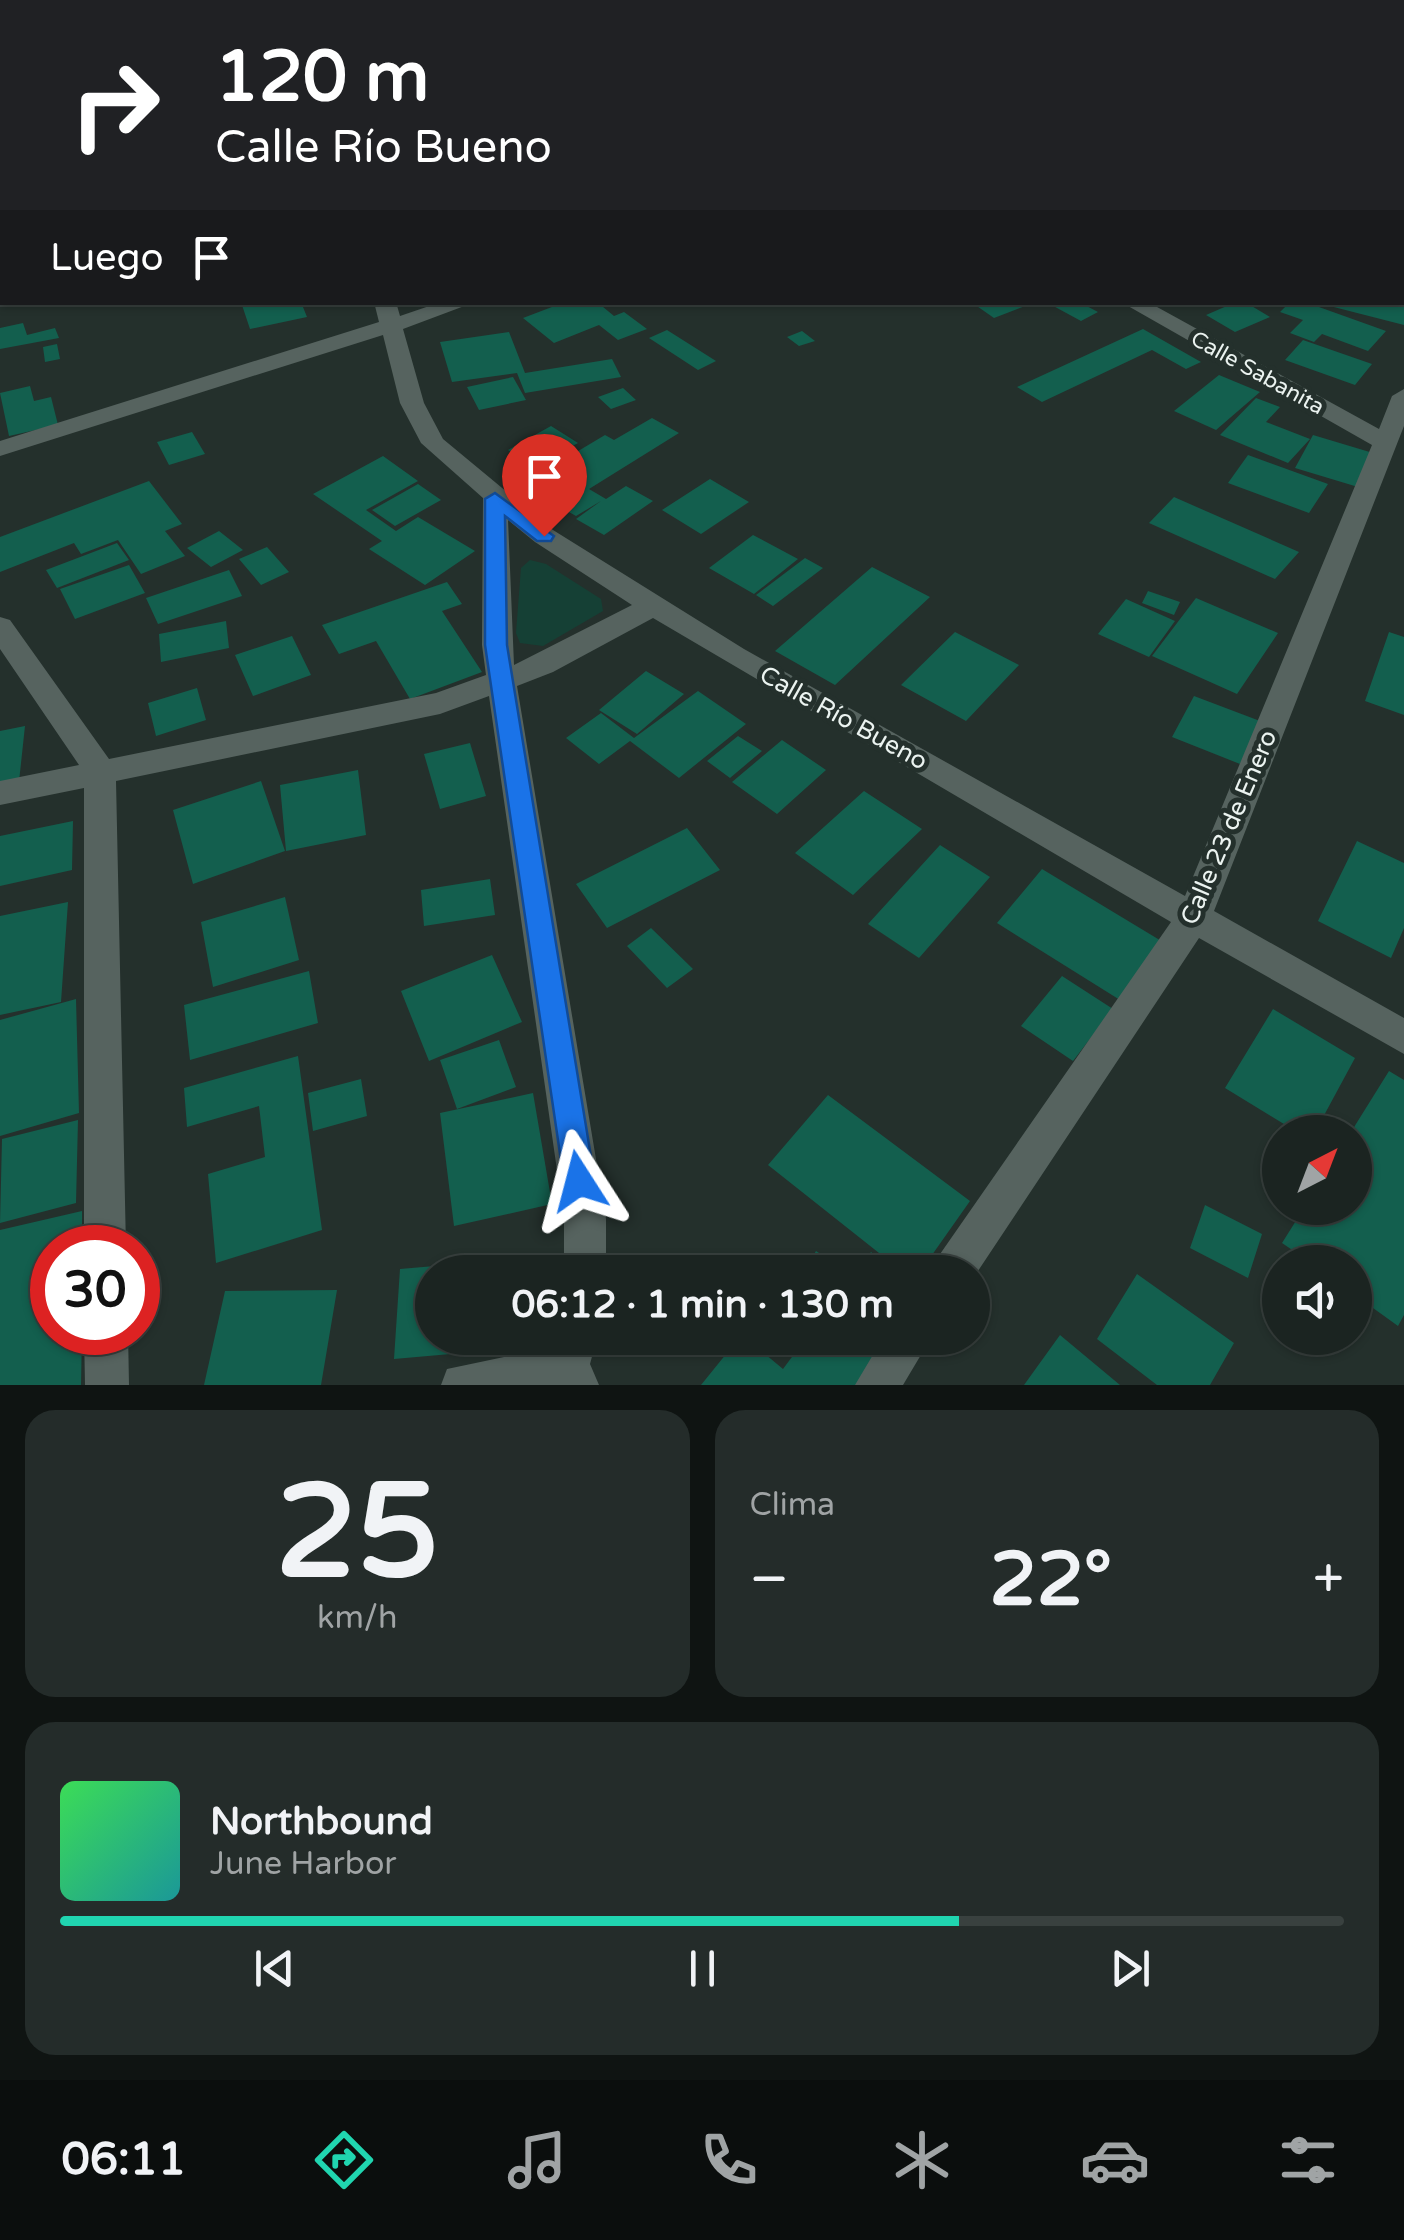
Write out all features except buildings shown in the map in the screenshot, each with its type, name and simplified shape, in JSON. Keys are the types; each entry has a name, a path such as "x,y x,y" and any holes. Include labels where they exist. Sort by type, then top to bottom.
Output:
{"street":[{"path":"0,448 389,315 447,305"},
{"name":"Calle Sabanita","path":"1135,305 1386,442"},
{"name":"Calle Río Bueno","path":"389,315 412,403 433,443 495,499 652,606 1404,1037"},
{"name":"Calle 23 de Enero","path":"965,1255 1194,917 1404,396"},
{"path":"495,499 496,645 585,1219 585,1255"},
{"path":"0,794 440,703 501,684 652,606"},
{"path":"0,627 100,771 105,1225"},
{"path":"106,1355 107,1385"},
{"path":"877,1385 897,1355"},
{"path":"463,1385 573,1363"}],"green space":[{"path":"530,560 546,564 601,599 603,611 543,646 520,643 516,633 521,568"}],"route":[{"path":"544,536 495,499 496,645 579,1181"}]}
